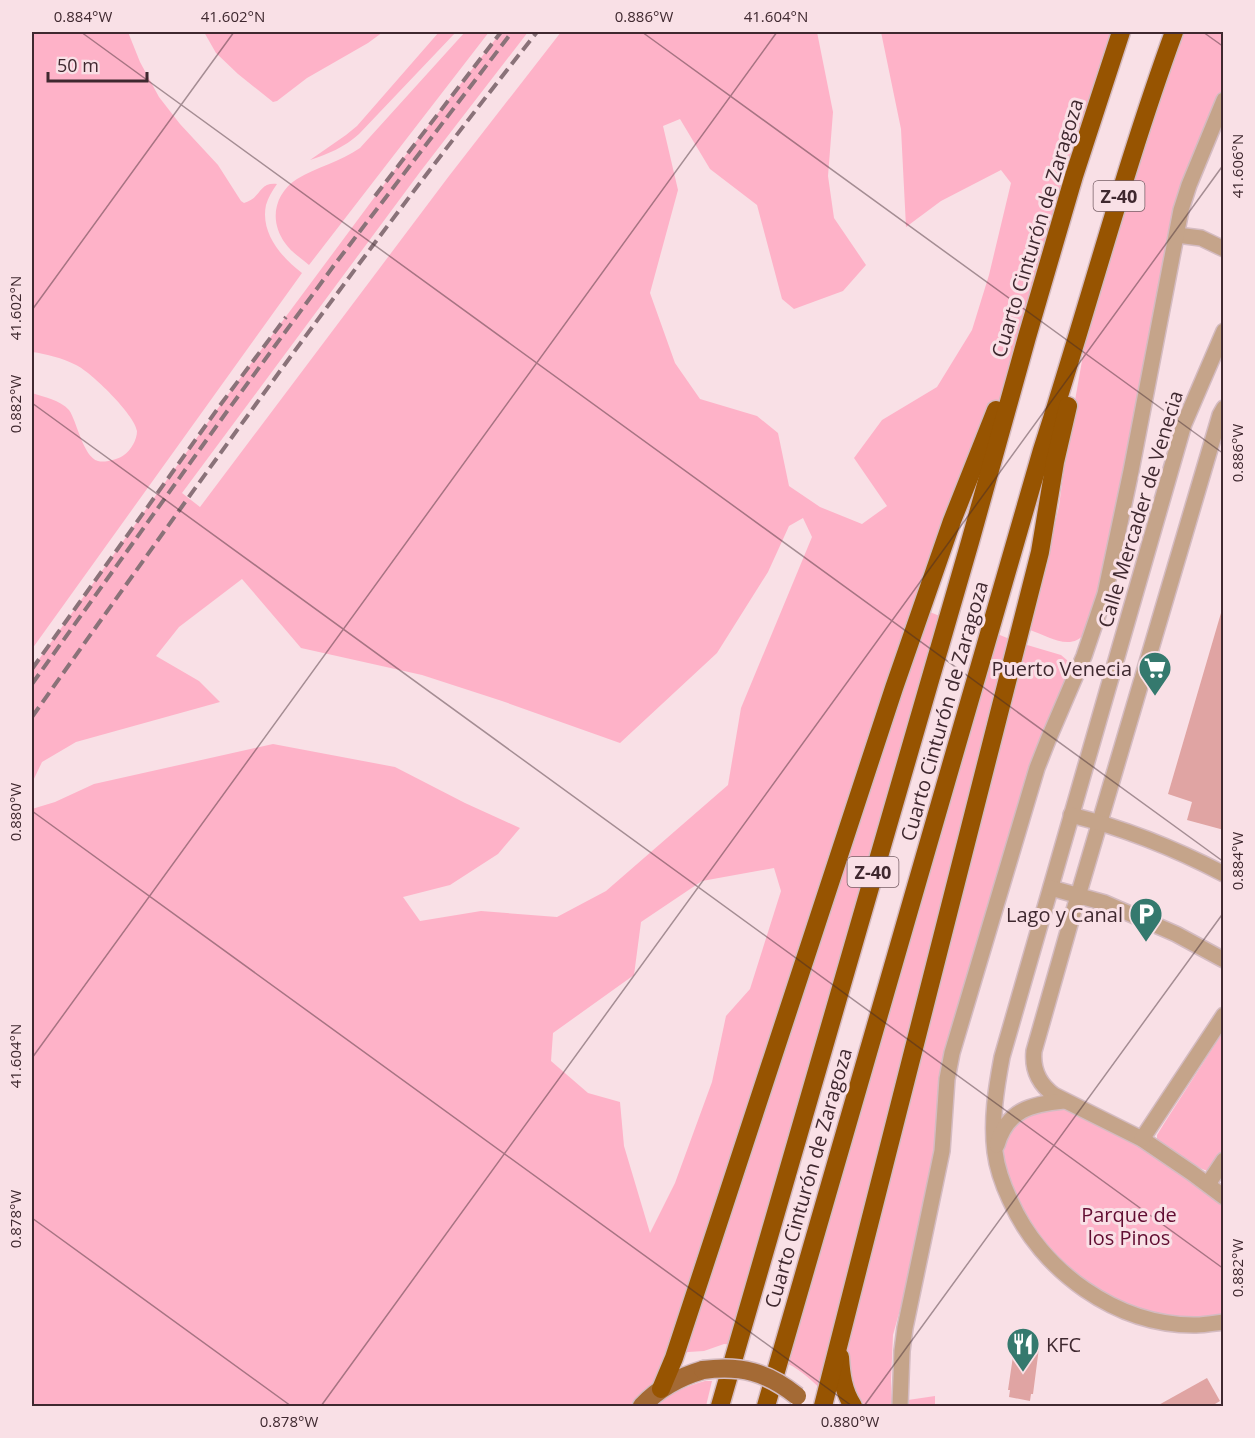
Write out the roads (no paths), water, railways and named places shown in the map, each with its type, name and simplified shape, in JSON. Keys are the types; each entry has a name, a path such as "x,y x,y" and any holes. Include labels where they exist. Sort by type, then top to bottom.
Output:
{"highway":[{"name":"Cuarto Cinturón de Zaragoza","path":"720,1407 1027,337 1074,176 1121,32"},
{"name":"Cuarto Cinturón de Zaragoza","path":"766,1407 1039,461 1071,362 1126,173 1174,32"},
{"path":"661,1389 677,1347 898,677 952,521 1007,376 1027,337"},
{"path":"823,1407 1040,552 1055,462 1072,386 1071,362"},
{"path":"839,1343 842,1380 853,1407"}],"main road":[{"path":"642,1407 661,1389 681,1377 703,1370 720,1368 753,1372 769,1377 802,1401"}],"street":[{"path":"900,1407 900,1374 905,1328 942,1151 947,1079 952,1053 1037,768 1084,656 1105,594 1181,210 1224,100"},
{"path":"1177,235 1201,238 1224,249"},
{"name":"Calle Mercader de Venecia","path":"1224,331 1184,424 1002,1057 994,1105 995,1154 1007,1193 1021,1223 1040,1250 1091,1294 1135,1314 1152,1319 1196,1325 1224,1322"},
{"path":"1224,408 1213,438 1078,896 1033,1060 1042,1084 1054,1095 1142,1139 1224,1197"},
{"path":"1071,815 1126,831 1224,874"},
{"path":"1051,888 1105,903 1176,934 1224,960"},
{"path":"1142,1139 1224,1015"},
{"path":"995,1154 1000,1135 1016,1115 1040,1103 1064,1101"},
{"path":"1208,1184 1224,1160"},
{"path":"1196,1325 1224,1335"}],"railway":[{"path":"375,196 501,32"},
{"path":"32,684 335,264 512,32"},
{"path":"32,717 343,285 537,32"},
{"path":"32,669 221,404 286,317"}],"place":[{"name":"Puerto Venecia","path":"1155,697"},
{"name":"Lago y Canal","path":"1146,943"},
{"name":"KFC","path":"1023,1373"}],"park label":[{"name":"Parque de los Pinos","path":"1129,1226"}]}
